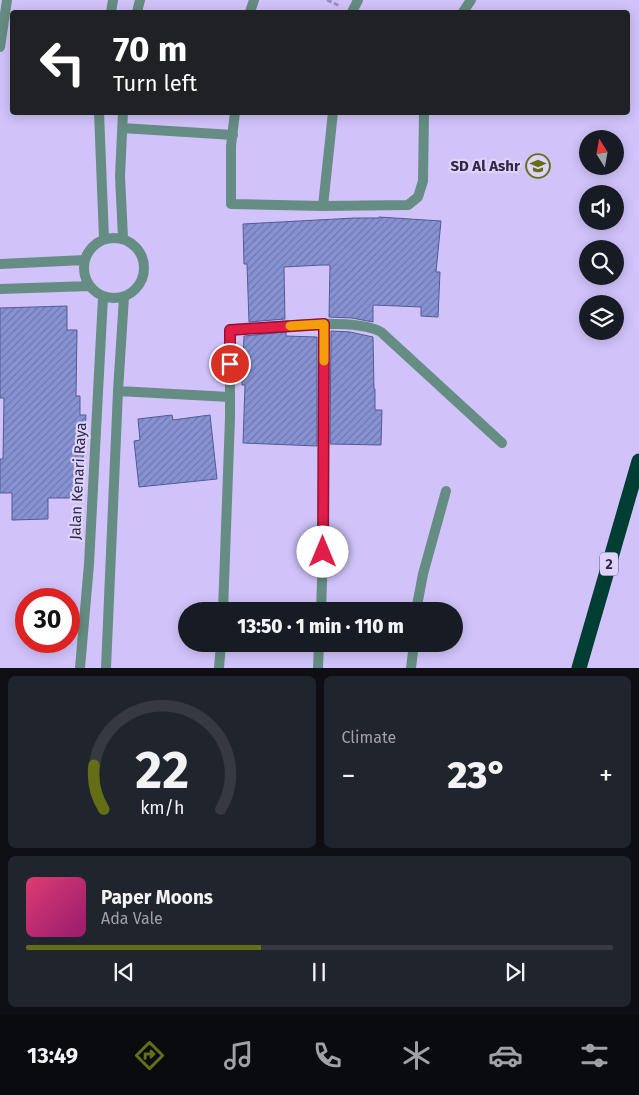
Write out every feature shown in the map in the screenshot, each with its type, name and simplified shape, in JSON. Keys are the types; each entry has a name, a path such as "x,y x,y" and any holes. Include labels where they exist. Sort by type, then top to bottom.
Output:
{"highway":[{"name":"2","path":"579,668 639,461"}],"street":[{"path":"0,46 7,0"},
{"path":"99,115 104,239"},
{"path":"123,115 120,176 123,238"},
{"path":"235,115 231,204 323,206 408,205 418,197 423,181 424,115"},
{"path":"323,206 332,115"},
{"path":"122,128 233,135"},
{"path":"123,238 139,249 146,267 140,286 124,297 114,299 103,297 90,286 84,274 85,260 92,247 104,239 123,238"},
{"path":"0,264 85,260"},
{"path":"0,289 90,286"},
{"name":"Jalan Kenari Raya","path":"80,668 90,554 103,297"},
{"path":"106,668 124,297"},
{"path":"321,602 324,324"},
{"path":"223,602 230,397 230,330 324,324 372,327 381,332 502,443"},
{"path":"118,391 230,397"},
{"path":"418,602 423,574 446,491"},
{"path":"219,668 220,652"},
{"path":"318,668 319,652"},
{"path":"412,668 413,652"}],"building":[{"path":"379,217 441,221 436,272 440,272 438,317 421,316 421,307 373,305 373,322 352,318 329,317 330,265 322,265 284,267 285,319 249,322 247,264 244,264 243,224"},
{"path":"67,306 67,330 77,330 76,396 80,396 80,415 86,415 80,498 48,498 48,519 12,520 12,493 0,493 0,459 3,459 4,398 0,398 0,308"},
{"path":"331,331 350,332 373,337 375,410 382,410 381,445 330,444"},
{"path":"286,332 286,336 317,337 317,446 243,443 245,385 242,385 244,336"},
{"path":"172,415 173,420 210,415 217,479 139,487 134,441 140,440 138,419"}],"slow traffic":[{"path":"290,326 324,324 324,361"}],"place":[{"name":"SD Al Ashr","path":"538,166"}],"route":[{"path":"230,364 230,330 324,324 323,552"}]}
